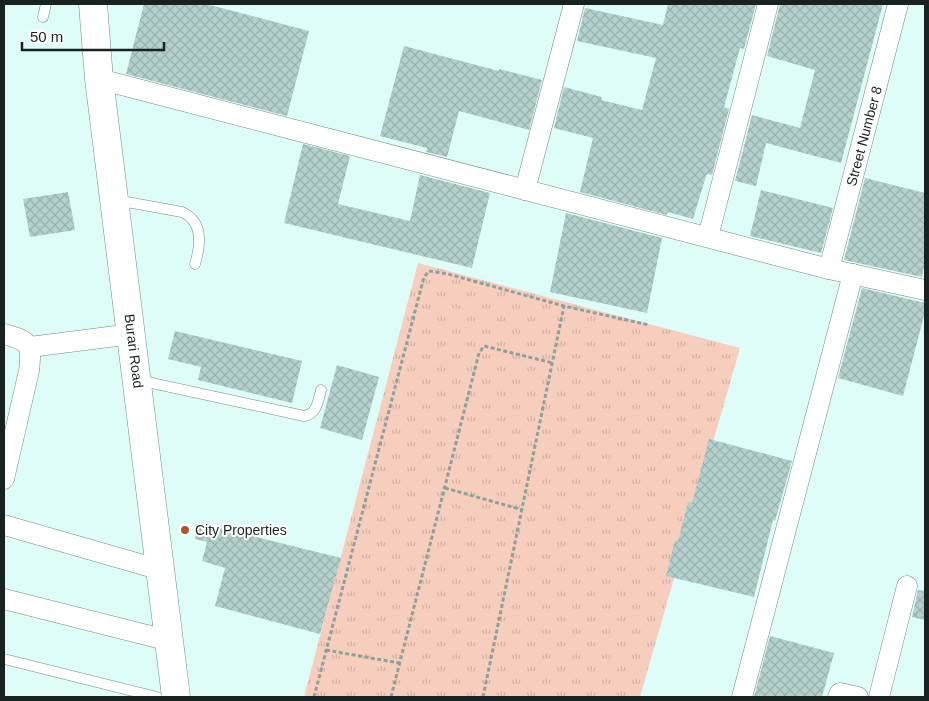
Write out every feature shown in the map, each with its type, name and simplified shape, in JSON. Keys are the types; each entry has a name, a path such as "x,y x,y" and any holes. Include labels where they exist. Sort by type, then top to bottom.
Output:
{"main road":[{"name":"Burari Road","path":"94,4 99,79 176,697"}],"street":[{"path":"525,190 574,4"},
{"path":"708,237 768,4"},
{"name":"Street Number 8","path":"829,269 898,4"},
{"path":"99,79 829,269 925,290"},
{"path":"742,697 852,274"},
{"path":"4,334 24,341 30,347 31,357 29,371 12,407 4,479"},
{"path":"30,347 132,334"},
{"path":"4,525 161,570"},
{"path":"879,697 907,586"},
{"path":"4,600 170,641"},
{"path":"838,697 840,693 858,697"}],"lane":[{"path":"44,17 46,4"},
{"path":"115,200 188,214 197,225 199,236 195,264"},
{"path":"137,379 304,416 310,416 314,411 321,390"},
{"path":"4,659 157,697"}],"path":[{"path":"314,697 424,277 429,271 448,274 564,306 649,325"},
{"path":"483,697 564,306"},
{"path":"391,697 480,353 484,346 553,363"},
{"path":"445,488 523,510"},
{"path":"326,650 400,663"}],"green space":[{"path":"418,263 740,348 640,697 304,697"}],"building":[{"path":"144,4 206,4 309,31 287,116 126,74"},
{"path":"668,4 756,4 744,49 740,48 724,107 729,109 712,175 707,174 706,176 693,219 668,212 667,215 580,192 593,138 554,128 564,87 602,97 601,100 642,110 656,58 577,41 585,8 663,25"},
{"path":"780,4 883,4 841,163 766,143 756,186 735,181 752,115 800,128 815,70 767,56"},
{"path":"404,46 499,71 499,69 542,80 529,130 459,111 447,157 426,152 427,148 380,136"},
{"path":"303,144 350,156 338,204 410,221 420,175 490,193 472,268 284,223"},
{"path":"865,178 925,193 925,263 922,277 844,260"},
{"path":"761,190 833,208 821,253 750,236"},
{"path":"68,192 75,230 30,237 23,199"},
{"path":"566,213 662,238 647,313 550,292"},
{"path":"862,288 925,303 925,312 903,396 838,378"},
{"path":"175,331 302,361 292,403 198,380 201,367 168,359"},
{"path":"337,365 379,377 362,440 320,428"},
{"path":"709,439 792,461 775,521 773,520 754,597 666,576 675,540 678,541 688,502 692,503"},
{"path":"199,523 341,558 320,634 215,606 225,568 202,561 207,542 195,539"},
{"path":"918,590 925,591 925,620 912,617"},
{"path":"770,636 834,653 822,697 754,697"}],"place":[{"name":"City Properties","path":"185,530"}]}
